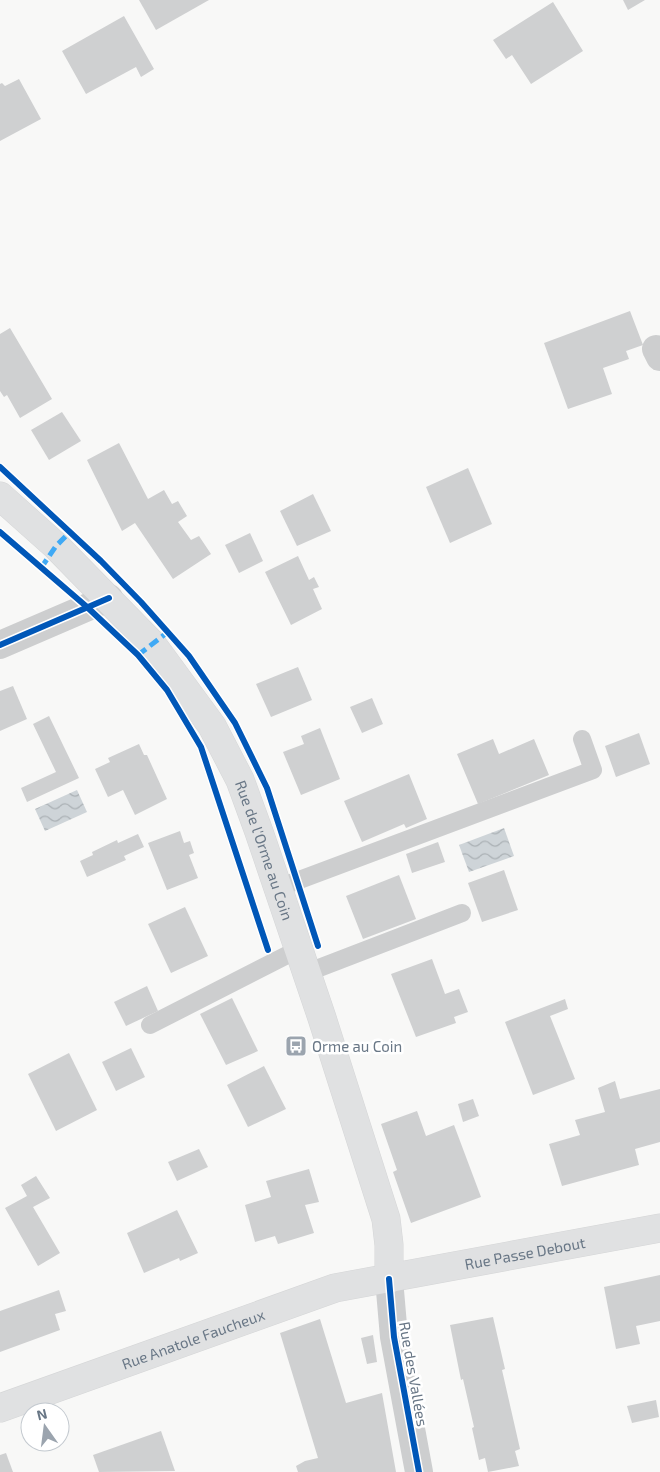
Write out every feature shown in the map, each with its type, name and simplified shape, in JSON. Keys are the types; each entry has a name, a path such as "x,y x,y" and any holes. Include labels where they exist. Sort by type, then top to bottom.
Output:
{"main road":[{"name":"Rue de l'Orme au Coin","path":"0,496 56,546 152,644 212,726 240,780 278,888 386,1220 389,1245 389,1279"},
{"name":"Rue Passe Debout","path":"389,1279 660,1228"},
{"name":"Rue Anatole Faucheux","path":"0,1408 335,1288 389,1279"}],"street":[{"path":"0,645 109,598"},
{"name":"Rue des Vallées","path":"389,1279 394,1336 419,1472"}],"lane":[{"path":"278,888 593,770 582,739"},
{"path":"150,1025 302,961 462,913"}],"water":[{"path":"77,790 87,812 45,831 35,809"},
{"path":"504,828 514,856 469,872 459,845"}],"building":[{"path":"139,0 209,0 156,30"},
{"path":"623,0 645,0 628,10"},
{"path":"553,2 583,51 531,84 512,55 506,59 493,40"},
{"path":"124,16 154,69 141,77 136,67 86,94 62,51"},
{"path":"19,79 41,119 0,141 0,84 2,83 5,86"},
{"path":"630,311 643,345 626,351 629,359 603,368 612,394 568,409 544,343"},
{"path":"10,328 52,399 20,418 7,395 4,397 0,391 0,334"},
{"path":"62,412 81,441 49,460 31,430"},
{"path":"119,443 148,499 164,490 172,504 178,501 187,516 178,522 191,540 199,536 211,554 173,579 135,523 122,531 87,460"},
{"path":"468,468 492,524 450,543 426,487"},
{"path":"313,494 331,531 297,546 280,511"},
{"path":"250,533 263,561 239,573 225,545"},
{"path":"298,556 309,580 314,577 319,587 313,589 322,609 291,625 265,572"},
{"path":"298,667 312,700 271,717 256,684"},
{"path":"13,686 27,719 0,731 0,691"},
{"path":"372,698 383,724 362,733 350,707"},
{"path":"49,716 79,778 27,802 21,788 56,772 33,724"},
{"path":"320,728 340,779 301,795 283,752 304,744 301,736"},
{"path":"639,733 650,764 616,777 605,746"},
{"path":"493,739 499,754 534,739 549,775 478,804 457,754"},
{"path":"139,744 144,755 147,755 167,799 135,815 123,790 108,797 95,769 110,762 108,758"},
{"path":"409,774 427,819 406,828 404,824 362,842 344,801"},
{"path":"180,831 184,843 190,841 194,853 189,855 198,878 167,890 148,843"},
{"path":"138,834 144,847 124,856 126,860 87,877 80,861 93,855 92,852 117,840 118,843"},
{"path":"438,842 445,862 412,873 406,854"},
{"path":"504,870 518,910 482,922 468,883"},
{"path":"399,875 416,919 363,939 346,896"},
{"path":"185,907 208,956 171,973 148,924"},
{"path":"432,959 445,994 459,989 468,1012 454,1017 456,1023 416,1037 391,974"},
{"path":"147,986 158,1011 126,1026 114,1002"},
{"path":"232,998 258,1051 226,1065 200,1014"},
{"path":"565,999 568,1009 550,1016 575,1079 533,1095 505,1022"},
{"path":"131,1048 145,1077 116,1091 102,1062"},
{"path":"69,1053 97,1110 56,1131 28,1074"},
{"path":"264,1066 286,1109 248,1127 227,1085"},
{"path":"615,1081 620,1099 660,1089 660,1142 635,1149 639,1165 562,1186 549,1144 580,1135 575,1120 605,1112 598,1088"},
{"path":"473,1099 479,1116 463,1122 458,1104"},
{"path":"417,1111 426,1136 454,1125 481,1197 411,1223 393,1172 397,1170 381,1124"},
{"path":"199,1149 208,1167 177,1181 168,1162"},
{"path":"309,1169 319,1202 305,1205 314,1233 278,1244 275,1236 255,1242 245,1205 271,1197 266,1181"},
{"path":"36,1176 50,1198 33,1207 60,1253 38,1266 5,1208 27,1196 21,1185"},
{"path":"177,1210 198,1253 180,1261 179,1258 144,1273 127,1233"},
{"path":"660,1275 660,1321 636,1326 640,1344 616,1349 604,1287"},
{"path":"59,1290 66,1311 55,1314 60,1330 0,1352 0,1311"},
{"path":"493,1317 505,1369 502,1370 520,1449 515,1451 519,1466 488,1472 485,1458 479,1460 472,1428 474,1427 463,1379 461,1380 450,1325"},
{"path":"320,1319 346,1403 382,1393 396,1472 298,1472 296,1466 305,1461 318,1458 280,1333"},
{"path":"373,1335 377,1362 367,1364 361,1338"},
{"path":"656,1400 659,1417 632,1423 627,1406"},
{"path":"161,1431 175,1471 99,1472 93,1455"},
{"path":"6,1453 13,1472 0,1472 0,1455"}],"marked path":[{"path":"41,568 56,546 70,532"},
{"path":"138,655 168,632"}],"cycle path":[{"path":"0,467 101,561 141,602 189,656 235,723 267,788 318,946"},
{"path":"0,532 87,607 138,655 167,690 201,747 268,950"},
{"path":"0,645 109,598"},
{"path":"389,1279 394,1337 419,1472"}],"place":[{"name":"Orme au Coin","path":"296,1046"}]}
